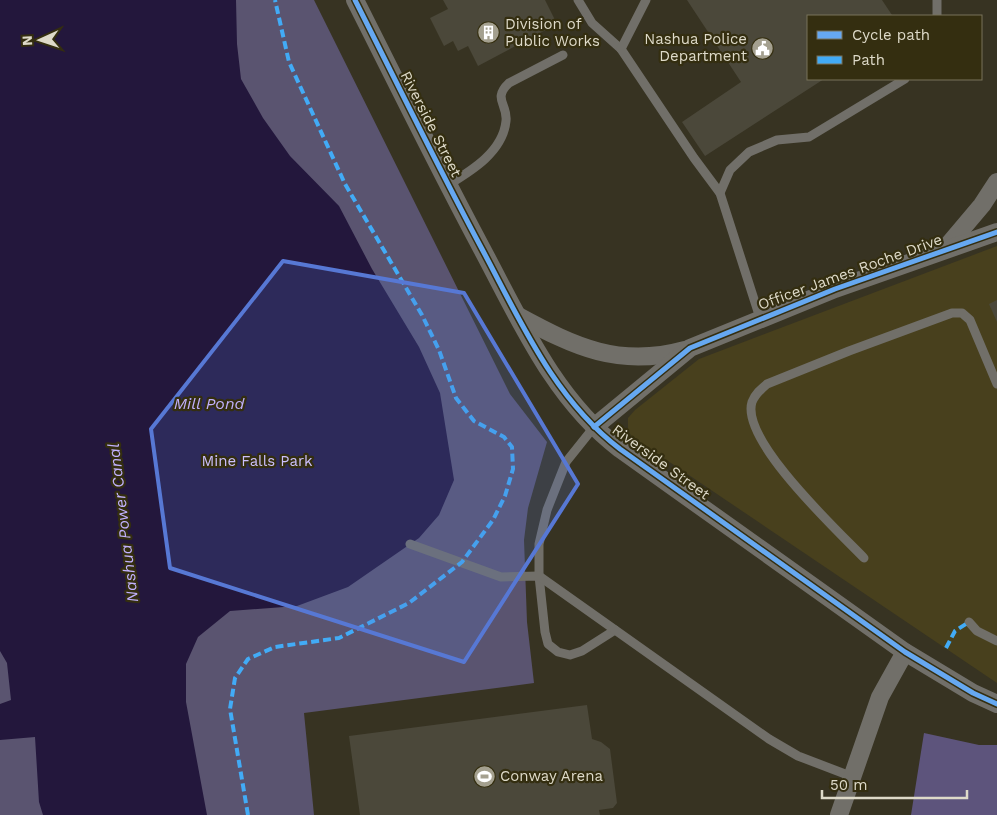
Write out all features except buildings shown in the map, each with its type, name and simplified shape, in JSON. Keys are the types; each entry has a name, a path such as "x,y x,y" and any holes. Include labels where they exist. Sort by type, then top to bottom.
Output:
{"street":[{"name":"Riverside Street","path":"355,0 448,185 517,316 546,366 566,395 594,427 620,449 905,652 973,693 997,704"},
{"name":"Officer James Roche Drive","path":"943,251 977,212 997,182"},
{"name":"Officer James Roche Drive","path":"517,316 569,342 615,356 651,357 690,348 760,318 997,232"},
{"name":"Officer James Roche Drive","path":"594,427 690,348"},
{"path":"839,815 880,697 905,652"}],"lane":[{"path":"578,0 592,23 621,49 694,158 720,193 760,318"},
{"path":"621,49 646,0"},
{"path":"937,0 937,15"},
{"path":"448,185 484,162 504,130 506,122 500,95 503,88 563,55"},
{"path":"720,193 730,170 749,152 777,140 808,137 903,80"},
{"path":"864,558 784,474 760,435 753,418 752,403 756,393 767,384 849,350 952,313 962,313 970,320 997,384"},
{"path":"594,427 566,462 547,510 539,544 539,576 545,632 548,644 558,652 570,654 582,651 614,630"},
{"path":"410,544 501,577 539,576 769,739 798,756 853,777"},
{"path":"969,622 977,631 997,640"}],"highlighted area":[{"path":"283,261 464,293 578,484 464,662 170,568 151,429"}],"shaded area":[{"path":"997,246 997,683 631,436 628,429 628,418 635,410 699,359"},
{"path":"924,733 979,745 997,745 997,815 911,815"}],"green space":[{"name":"Mill Pond","path":"0,0 314,0 510,394 547,442 528,508 524,540 527,622 534,683 304,713 314,815 0,815"}],"water":[{"name":"Mill Pond","path":"0,0 236,0 237,44 241,79 263,118 290,156 339,206 372,269 419,347 440,393 454,480 439,515 419,538 348,587 297,606 230,611 198,637 186,664 186,702 207,815 43,815 39,802 35,737 0,740 0,704 11,700 7,663 0,651"}],"marked path":[{"path":"248,815 230,709 235,678 248,659 275,647 339,638 409,603 462,562 493,520 505,496 513,469 512,447 504,437 474,421 456,398 439,350 422,315 345,184 289,62 275,0"},
{"path":"946,648 955,631 969,622"}],"cycle path":[{"path":"355,0 525,330 540,357 576,407 620,449 905,652 973,693 997,704"},
{"path":"594,427 690,348 835,289 997,232"}],"place":[{"name":"Division of Public Works","path":"489,33"},
{"name":"Nashua Police Department","path":"763,48"},
{"name":"Conway Arena","path":"484,776"}],"park label":[{"name":"Mine Falls Park","path":"257,461"}],"water label":[{"name":"Nashua Power Canal","path":"123,523"}]}
